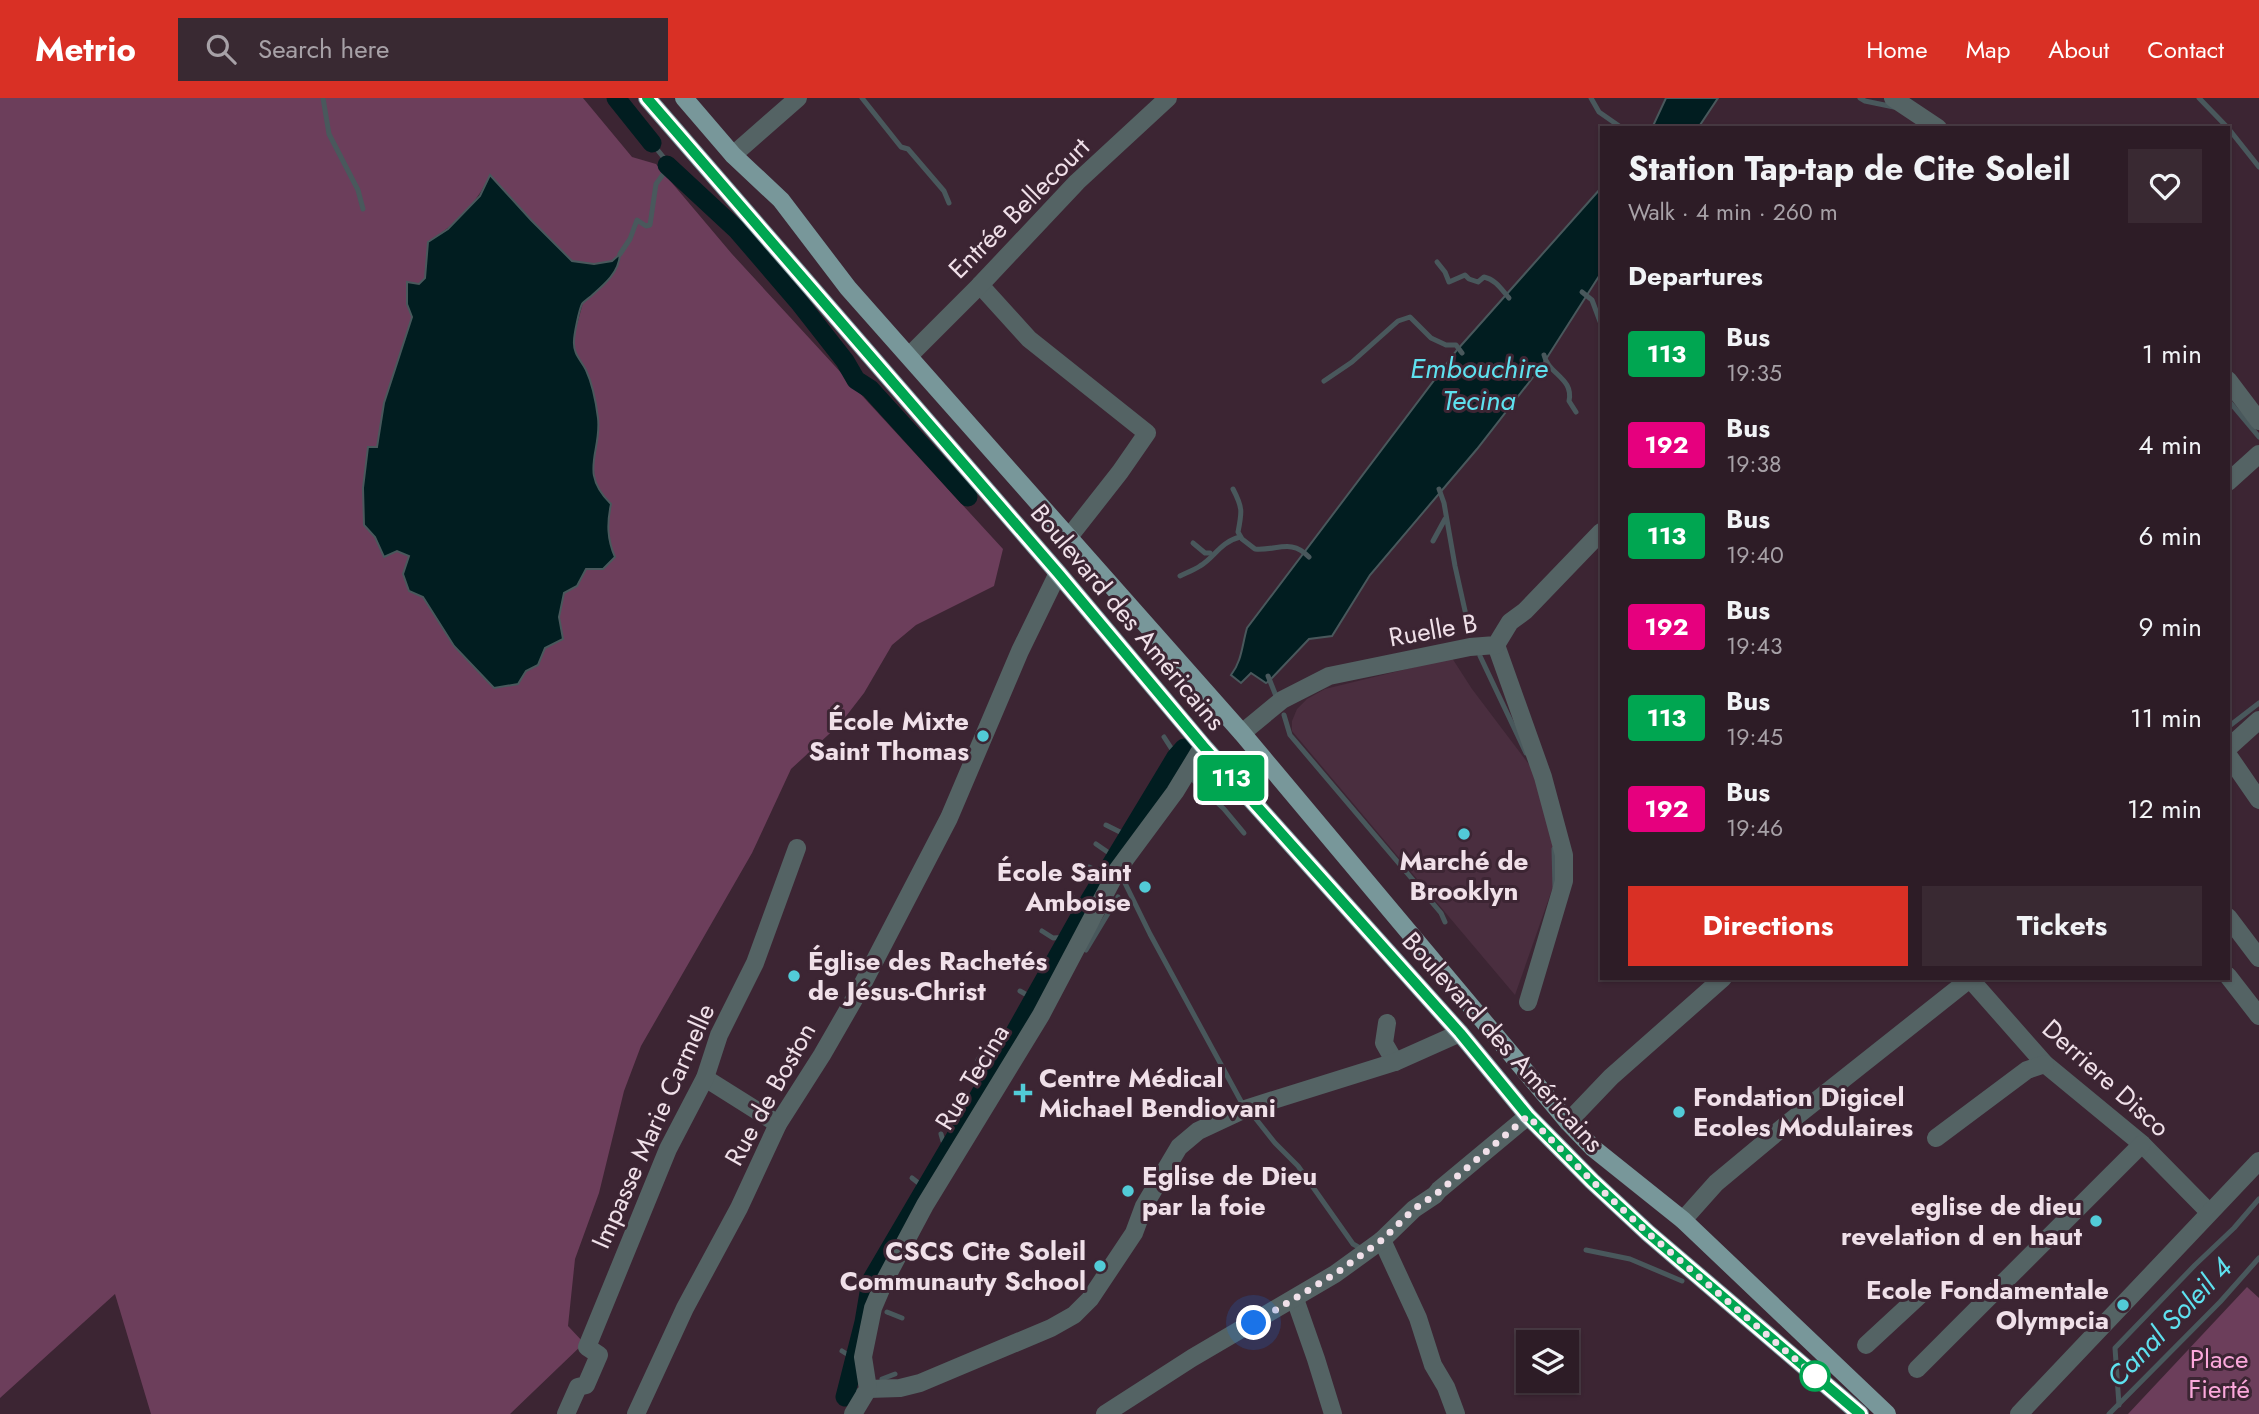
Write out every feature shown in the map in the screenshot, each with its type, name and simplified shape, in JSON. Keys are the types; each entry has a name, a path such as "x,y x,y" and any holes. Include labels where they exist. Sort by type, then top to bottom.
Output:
{"main road":[{"name":"Boulevard des Américains","path":"647,98 1058,573 1203,746 1460,1033 1528,1116 1648,1233 1860,1414"},
{"name":"Boulevard des Américains","path":"684,98 733,155 781,200 848,288 1242,733 1568,1122 1593,1148 1683,1220 1887,1414"}],"street":[{"path":"733,155 797,98"},
{"name":"Entrée Bellecourt","path":"909,356 1077,182 1168,98"},
{"path":"1893,98 1935,126"},
{"path":"980,285 1029,339 1147,433 1069,537"},
{"path":"2230,383 2259,421"},
{"path":"2230,480 2259,454"},
{"name":"Ruelle B","path":"1242,733 1282,700 1329,676 1470,647 1496,645 1510,622 1525,611 1600,533"},
{"name":"Rue de Boston","path":"636,1414 685,1308 739,1208 778,1124 860,989 949,818 1020,651 1058,573"},
{"path":"1496,645 1543,777 1564,855 1564,881 1528,1002"},
{"path":"2230,746 2259,720"},
{"name":"Rue Tecina","path":"868,1390 863,1357 873,1308 885,1280 925,1205 1041,1015 1118,869 1175,792 1203,746"},
{"path":"2230,758 2259,800"},
{"name":"Impasse Marie Carmelle","path":"566,1414 578,1387 586,1385 598,1355 587,1347 668,1149 705,1078 719,1035 755,963 797,848"},
{"path":"2230,919 2259,958"},
{"path":"2230,979 2259,1016"},
{"path":"1568,1122 1611,1077 1721,980"},
{"path":"1683,1220 1716,1183 1969,980"},
{"name":"Derriere Disco","path":"1971,980 2045,1064 2142,1144 2209,1212"},
{"path":"1387,1023 1384,1043 1395,1062"},
{"path":"853,1414 868,1390 900,1388 920,1383 1051,1328 1074,1315 1090,1299 1134,1233 1144,1206 1179,1147 1198,1131 1245,1109 1395,1062 1460,1033"},
{"path":"1936,1138 2027,1070 2045,1064"},
{"path":"705,1078 778,1124"},
{"path":"1105,1414 1192,1358 1335,1274 1382,1240 1414,1209 1435,1195 1528,1116"},
{"path":"1917,1369 2142,1144"},
{"path":"2019,1414 2259,1161"},
{"path":"1382,1240 1418,1318 1433,1365 1446,1387 1456,1414"},
{"path":"1866,1345 1919,1296"},
{"path":"1295,1299 1332,1414"}],"shaded area":[{"name":"Marché de Brooklyn","path":"1452,658 1534,771 1555,854 1555,881 1515,995 1292,731 1292,721 1297,709 1307,699 1325,689"}],"green space":[{"path":"0,98 583,98 632,157 656,164 732,254 1003,549 994,586 916,625 892,645 864,693 840,724 791,769 752,853 641,1046 624,1091 599,1193 575,1259 568,1326 584,1343 510,1414 151,1414 115,1294 0,1398","holes":["490,175 572,261 594,264 612,261 619,255 592,295 583,303 573,339 575,353 587,371 599,423 593,458 595,482 601,494 611,504 607,524 610,545 586,569 577,586 564,593 559,617 563,639 545,648 538,664 526,671 518,684 454,646 423,597 409,556 397,551 384,557 375,537 368,447 377,448 384,403 412,316 407,304 408,282 419,285 425,278 428,242 464,213"]},
{"name":"Place Fierté","path":"2247,1287 2259,1298 2259,1414 2128,1414"}],"water":[{"path":"1666,98 1718,98 1699,126 1653,126"},
{"path":"490,175 572,261 594,264 612,261 620,254 617,267 610,278 582,304 574,341 576,353 586,370 595,400 598,430 593,472 601,493 611,504 608,531 615,557 603,569 586,569 577,586 564,593 559,617 563,639 545,648 538,665 526,671 518,684 494,688 454,646 423,597 409,591 403,574 409,556 397,551 384,557 375,537 364,525 363,488 368,447 377,447 384,403 412,317 407,304 407,282 419,284 425,278 428,242 448,229 480,196"},
{"name":"Embouchire Tecina","path":"1600,189 1600,275 1541,367 1477,449 1370,575 1332,636 1309,639 1266,683 1251,673 1241,683 1231,675 1240,658 1247,628 1457,350"}],"waterway":[{"path":"323,98 329,134 358,190 363,209"},
{"path":"616,98 652,143"},
{"path":"862,98 901,147 908,149 944,191 949,203"},
{"path":"1591,98 1599,112 1619,126"},
{"path":"1860,98 1894,107"},
{"path":"2199,98 2226,126"},
{"path":"2230,131 2259,167"},
{"path":"620,254 630,239 637,220 646,226 650,225 656,184 667,169 664,158 652,143 654,137"},
{"path":"667,165 737,230 798,301 845,361 856,380 870,389 968,497"},
{"path":"1437,262 1449,282 1465,275 1478,282 1484,277 1488,278 1509,298"},
{"path":"1582,292 1592,300 1600,321"},
{"path":"1324,381 1352,362 1398,321 1410,317 1431,338 1446,345 1456,345 1462,353"},
{"path":"1544,355 1550,367 1568,387 1569,401 1576,412"},
{"path":"2230,402 2259,437"},
{"path":"1233,489 1240,506 1238,532 1242,539 1255,549 1290,547 1309,557"},
{"path":"1439,489 1470,633"},
{"path":"1433,541 1445,519"},
{"path":"1180,576 1200,566 1227,542 1240,537"},
{"path":"1193,543 1205,553 1210,553"},
{"path":"1480,656 1526,753"},
{"path":"1268,676 1276,696"},
{"path":"2230,725 2259,703"},
{"path":"1284,715 1290,735 1441,913 1445,922"},
{"path":"1164,737 1184,768"},
{"path":"845,1397 864,1322 871,1281 1082,913 1184,748"},
{"path":"1191,778 1224,809 1244,833"},
{"path":"1106,825 1120,832 1130,832"},
{"path":"1096,844 1109,853 1117,854"},
{"path":"1554,849 1555,888"},
{"path":"1089,867 1102,873 1107,871"},
{"path":"1120,873 1243,1105"},
{"path":"1070,896 1080,902 1093,895"},
{"path":"1086,950 1118,897"},
{"path":"1042,931 1053,938 1069,937"},
{"path":"1020,991 1027,995 1037,993"},
{"path":"980,1057 978,1060 986,1068 997,1065"},
{"path":"948,1112 949,1116 958,1119 969,1114"},
{"path":"1256,1119 1298,1166 1353,1244 1360,1248"},
{"path":"941,1134 943,1141 953,1142"},
{"path":"912,1178 921,1185 928,1185"},
{"path":"2119,1405 2115,1348 2234,1228 2259,1199"},
{"path":"1586,1250 1630,1259 1682,1281"},
{"name":"Canal Soleil 4","path":"2109,1414 2220,1302 2259,1258"},
{"path":"887,1312 902,1318"},
{"path":"842,1351 850,1356 856,1352"},
{"path":"882,1379 895,1374"},
{"path":"851,1377 863,1381"},
{"path":"849,1384 862,1396"}],"bus line":[{"name":"113","path":"647,98 1058,573 1170,708 1460,1033 1528,1116 1648,1233 1860,1414"}],"place":[{"name":"École Mixte Saint Thomas","path":"983,736"},
{"name":"Marché de Brooklyn","path":"1464,834"},
{"name":"École Saint Amboise","path":"1145,887"},
{"name":"Église des Rachetés de Jésus-Christ","path":"794,976"},
{"name":"Centre Médical Michael Bendiovani","path":"1023,1093"},
{"name":"Fondation Digicel Ecoles Modulaires","path":"1679,1112"},
{"name":"Eglise de Dieu par la foie","path":"1128,1191"},
{"name":"eglise de dieu revelation d en haut","path":"2096,1221"},
{"name":"CSCS Cite Soleil Communauty School","path":"1100,1266"},
{"name":"Ecole Fondamentale Olympcia","path":"2123,1305"}],"route":[{"path":"1254,1323 1335,1274 1382,1240 1414,1209 1435,1195 1528,1116 1648,1233 1815,1376"}]}
